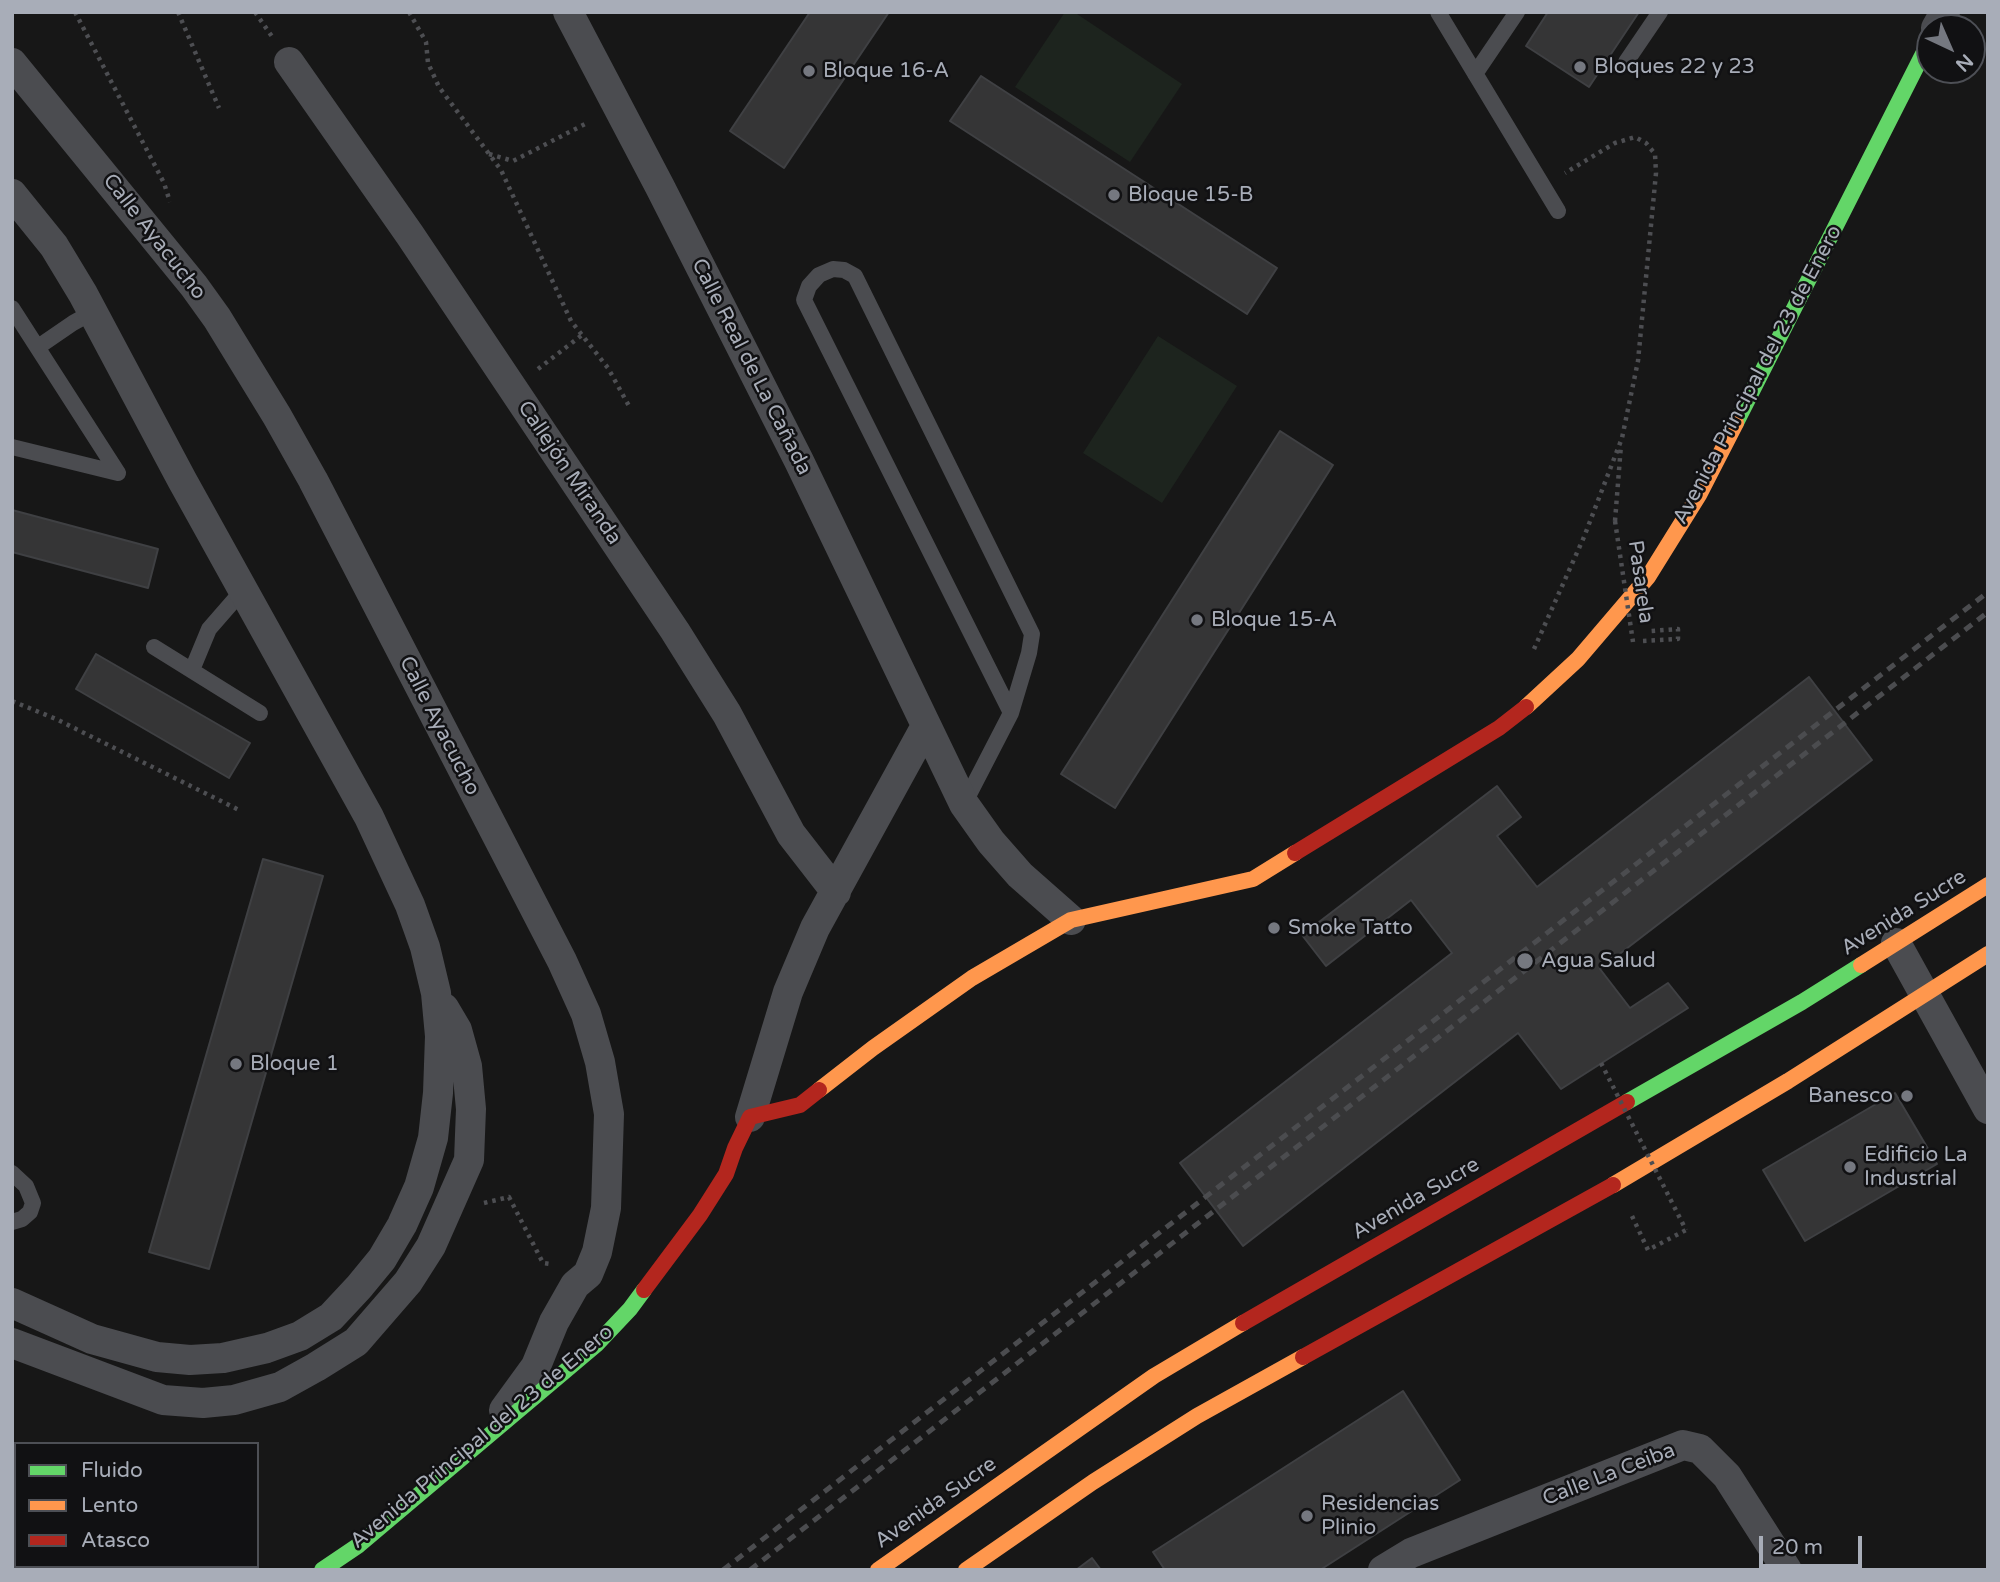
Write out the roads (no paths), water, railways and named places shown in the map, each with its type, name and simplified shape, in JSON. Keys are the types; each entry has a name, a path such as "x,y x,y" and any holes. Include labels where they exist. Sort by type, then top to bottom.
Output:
{"main road":[{"name":"Avenida Principal del 23 de Enero","path":"322,1570 359,1545 596,1345 630,1309 700,1214 719,1184 750,1117 800,1105 873,1048 972,978 1071,920 1253,879 1499,729 1542,694 1578,659 1648,577 1699,495 1916,68"},
{"name":"Avenida Sucre","path":"878,1570 1154,1376 1279,1301 1802,1002 1988,885"},
{"path":"966,1570 1093,1482 1197,1416 1617,1183 1788,1081 1988,954"}],"street":[{"name":"Calle Real de La Cañada","path":"568,12 799,461 964,804 991,842 1020,875 1071,920"},
{"name":"Callejón Miranda","path":"289,61 403,224 682,643 727,714 792,834 836,892"},
{"name":"Calle Ayacucho","path":"12,63 148,228 217,318 313,480 562,961 586,1014 600,1062 609,1114 606,1208 597,1252 589,1274 575,1285 554,1322 536,1366 480,1443"},
{"path":"12,194 54,246 83,294 369,817 410,905 425,947 436,993 440,1036 433,1138 419,1187 382,1259 331,1317 300,1336 267,1348 223,1358 190,1360 157,1357 92,1339 12,1303"},
{"path":"750,1117 788,992 816,928 926,726"},
{"path":"1896,943 1988,1109"},
{"path":"12,1343 163,1400 203,1403 234,1401 280,1387 356,1342 408,1282 431,1246 469,1160 471,1109 467,1066 457,1030 436,993"},
{"name":"Calle La Ceiba","path":"1383,1570 1411,1553 1683,1445 1700,1450 1727,1476 1787,1570"}],"lane":[{"path":"1438,12 1558,211"},
{"path":"1475,74 1517,12"},
{"path":"1626,62 1660,12"},
{"path":"964,804 1011,713 1032,634 855,276 844,270 833,269 818,275 809,286 804,300 1011,713"},
{"path":"12,308 118,473 12,447"},
{"path":"38,347 91,313"},
{"path":"192,670 209,629 243,590"},
{"path":"154,646 260,712"},
{"path":"12,1173 26,1186 33,1203 30,1212 12,1223"}],"railway":[{"path":"723,1570 1988,592"},
{"path":"750,1570 1988,612"}],"place":[{"name":"Bloques 22 y 23","path":"1580,67"},
{"name":"Bloque 16-A","path":"809,71"},
{"name":"Bloque 15-B","path":"1114,195"},
{"name":"Bloque 15-A","path":"1197,620"},
{"name":"Smoke Tatto","path":"1274,928"},
{"name":"Agua Salud","path":"1525,961"},
{"name":"Bloque 1","path":"236,1064"},
{"name":"Banesco","path":"1907,1096"},
{"name":"Edificio La Industrial","path":"1850,1167"},
{"name":"Residencias Plinio","path":"1307,1516"}]}
